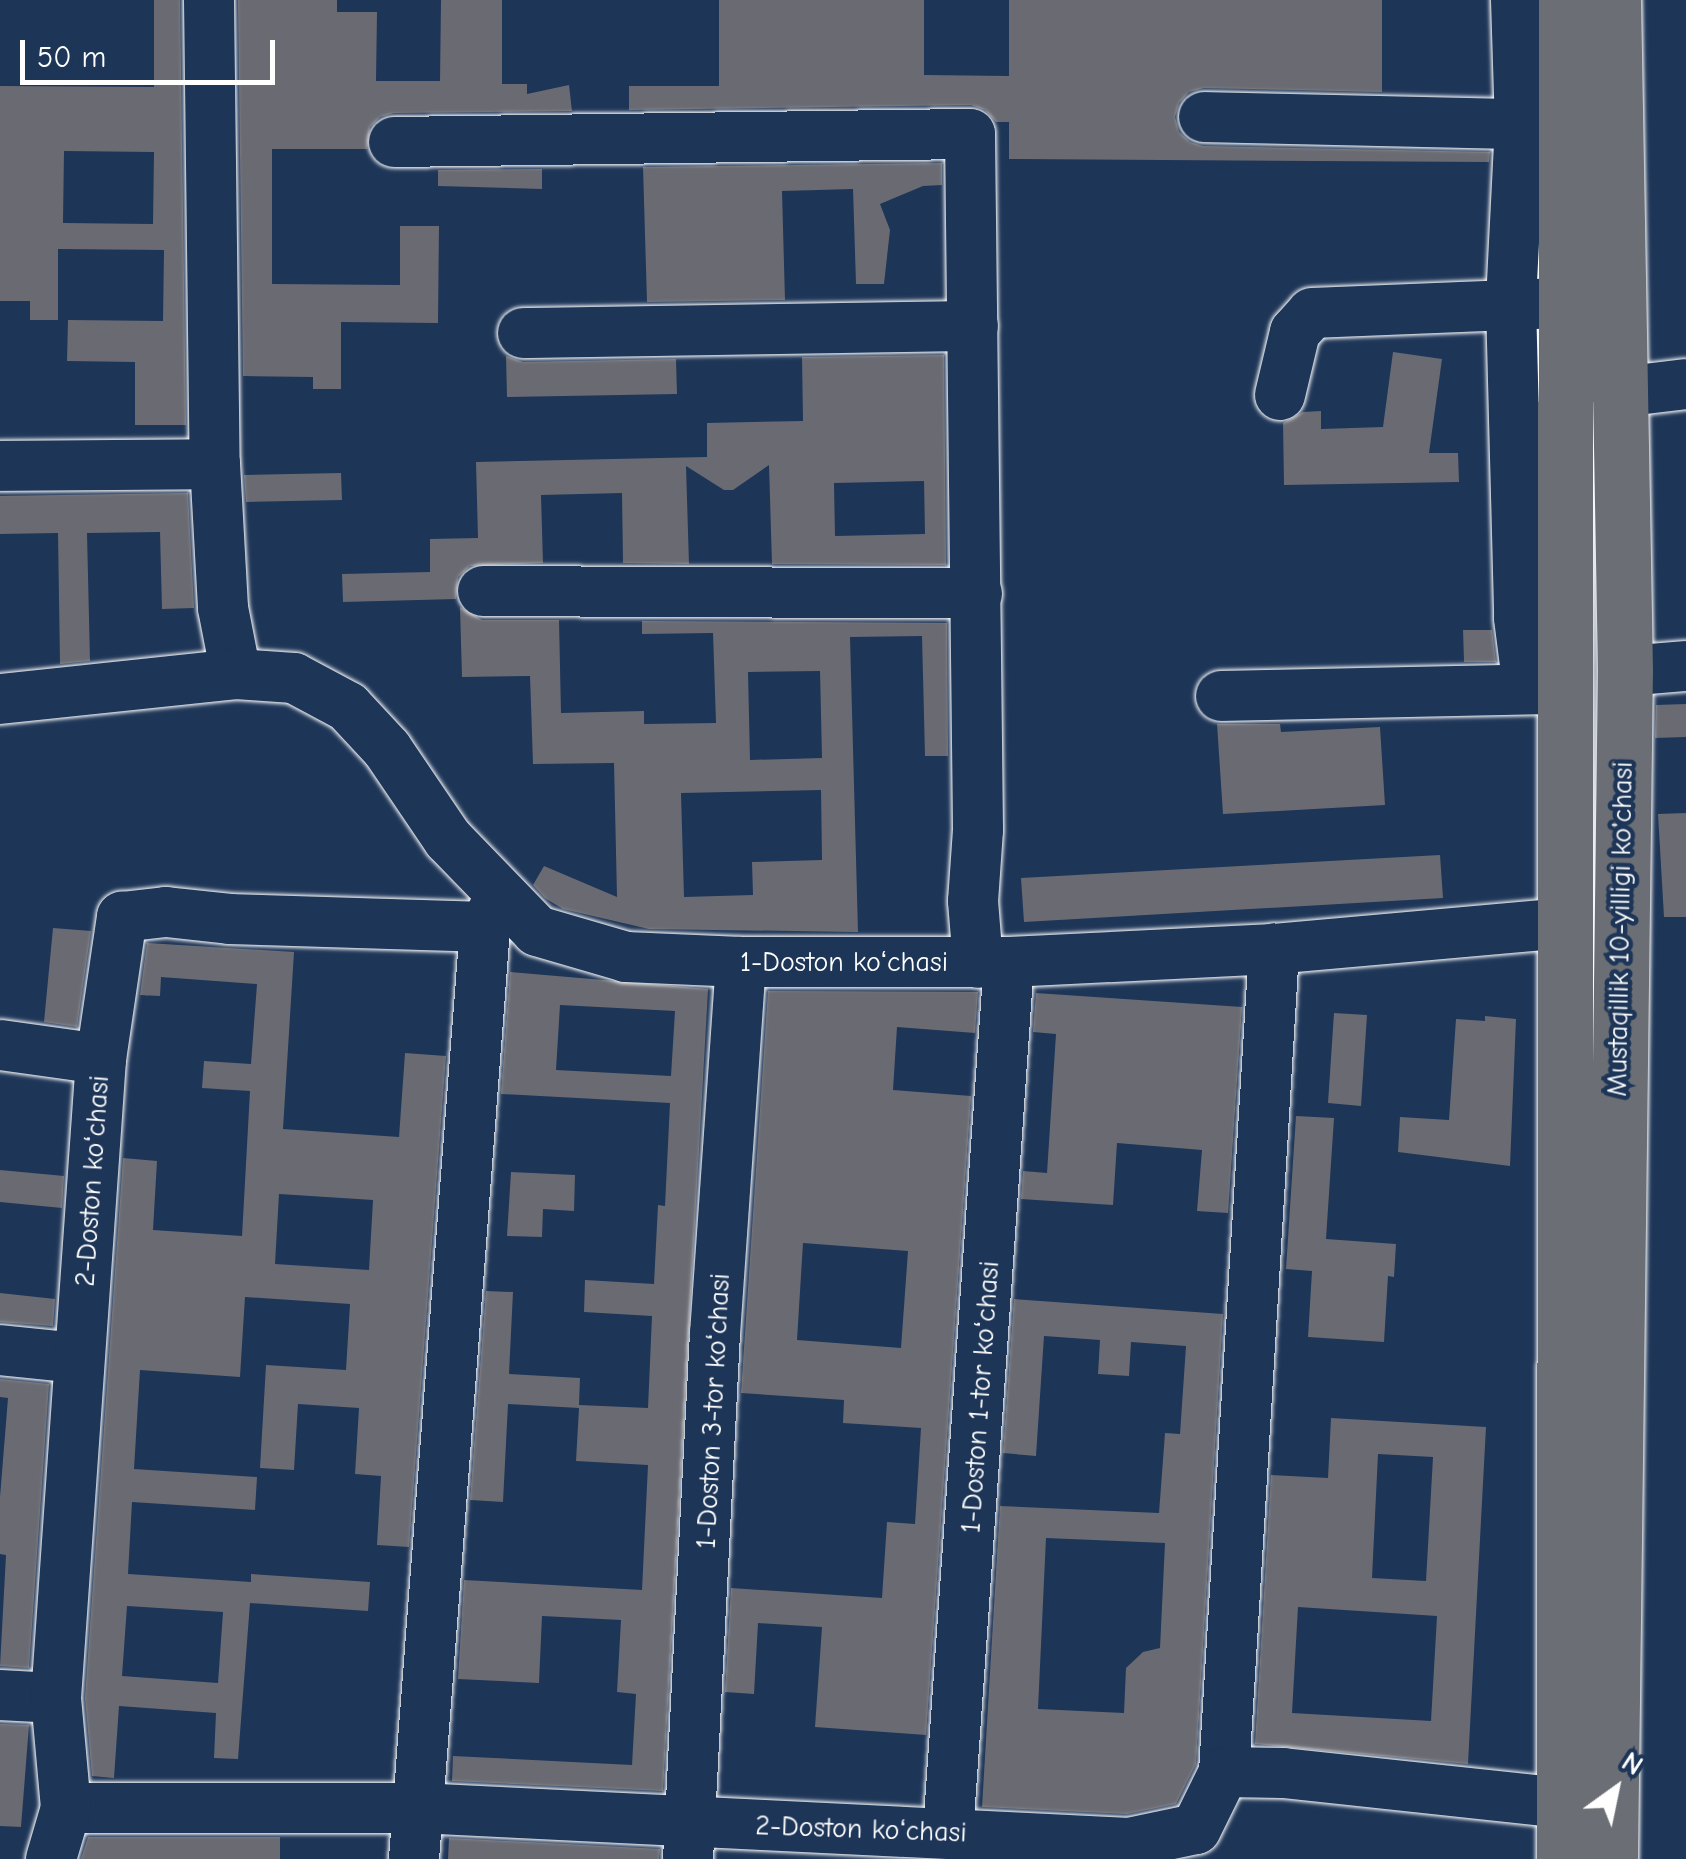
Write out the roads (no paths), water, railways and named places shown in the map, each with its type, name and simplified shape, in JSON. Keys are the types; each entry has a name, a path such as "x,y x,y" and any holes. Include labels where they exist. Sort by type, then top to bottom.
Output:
{"main road":[{"name":"Mustaqillik 10-yilligi ko'chasi","path":"1566,0 1566,303 1547,688 1566,923 1595,1829"},
{"name":"Mustaqillik 10-yilligi ko'chasi","path":"1564,1859 1595,1829 1625,671 1614,0"}],"street":[{"path":"209,0 216,464 223,608 236,674"},
{"path":"1221,696 1547,688 1520,618 1510,304 1520,124 1516,0"},
{"path":"1204,117 1520,124"},
{"name":"1-Doston 1-tor koʻchasi","path":"394,142 970,134 978,830 973,901 994,963 968,1842"},
{"path":"1280,395 1294,332 1312,314 1566,303"},
{"path":"523,332 973,326"},
{"path":"1620,392 1686,384"},
{"path":"0,466 216,464"},
{"path":"483,592 977,594"},
{"path":"1625,671 1686,666"},
{"name":"1-Doston koʻchasi","path":"0,699 236,674 294,678 348,707 387,749 448,838 492,912 537,931 626,956 741,962 994,963 1274,949 1566,923"},
{"name":"2-Doston koʻchasi","path":"51,1859 66,1808 56,1698 101,1059 122,917 166,912 230,919 492,912"},
{"path":"414,1859 492,912"},
{"path":"1274,949 1224,1772 1283,1773 1595,1829"},
{"name":"1-Doston 3-tor koʻchasi","path":"689,1841 715,1334 741,962"},
{"path":"0,1044 101,1059"},
{"path":"0,1350 79,1358"},
{"path":"0,1695 56,1698"},
{"name":"2-Doston koʻchasi","path":"66,1808 418,1808 689,1841 1196,1844 1224,1772"}]}
